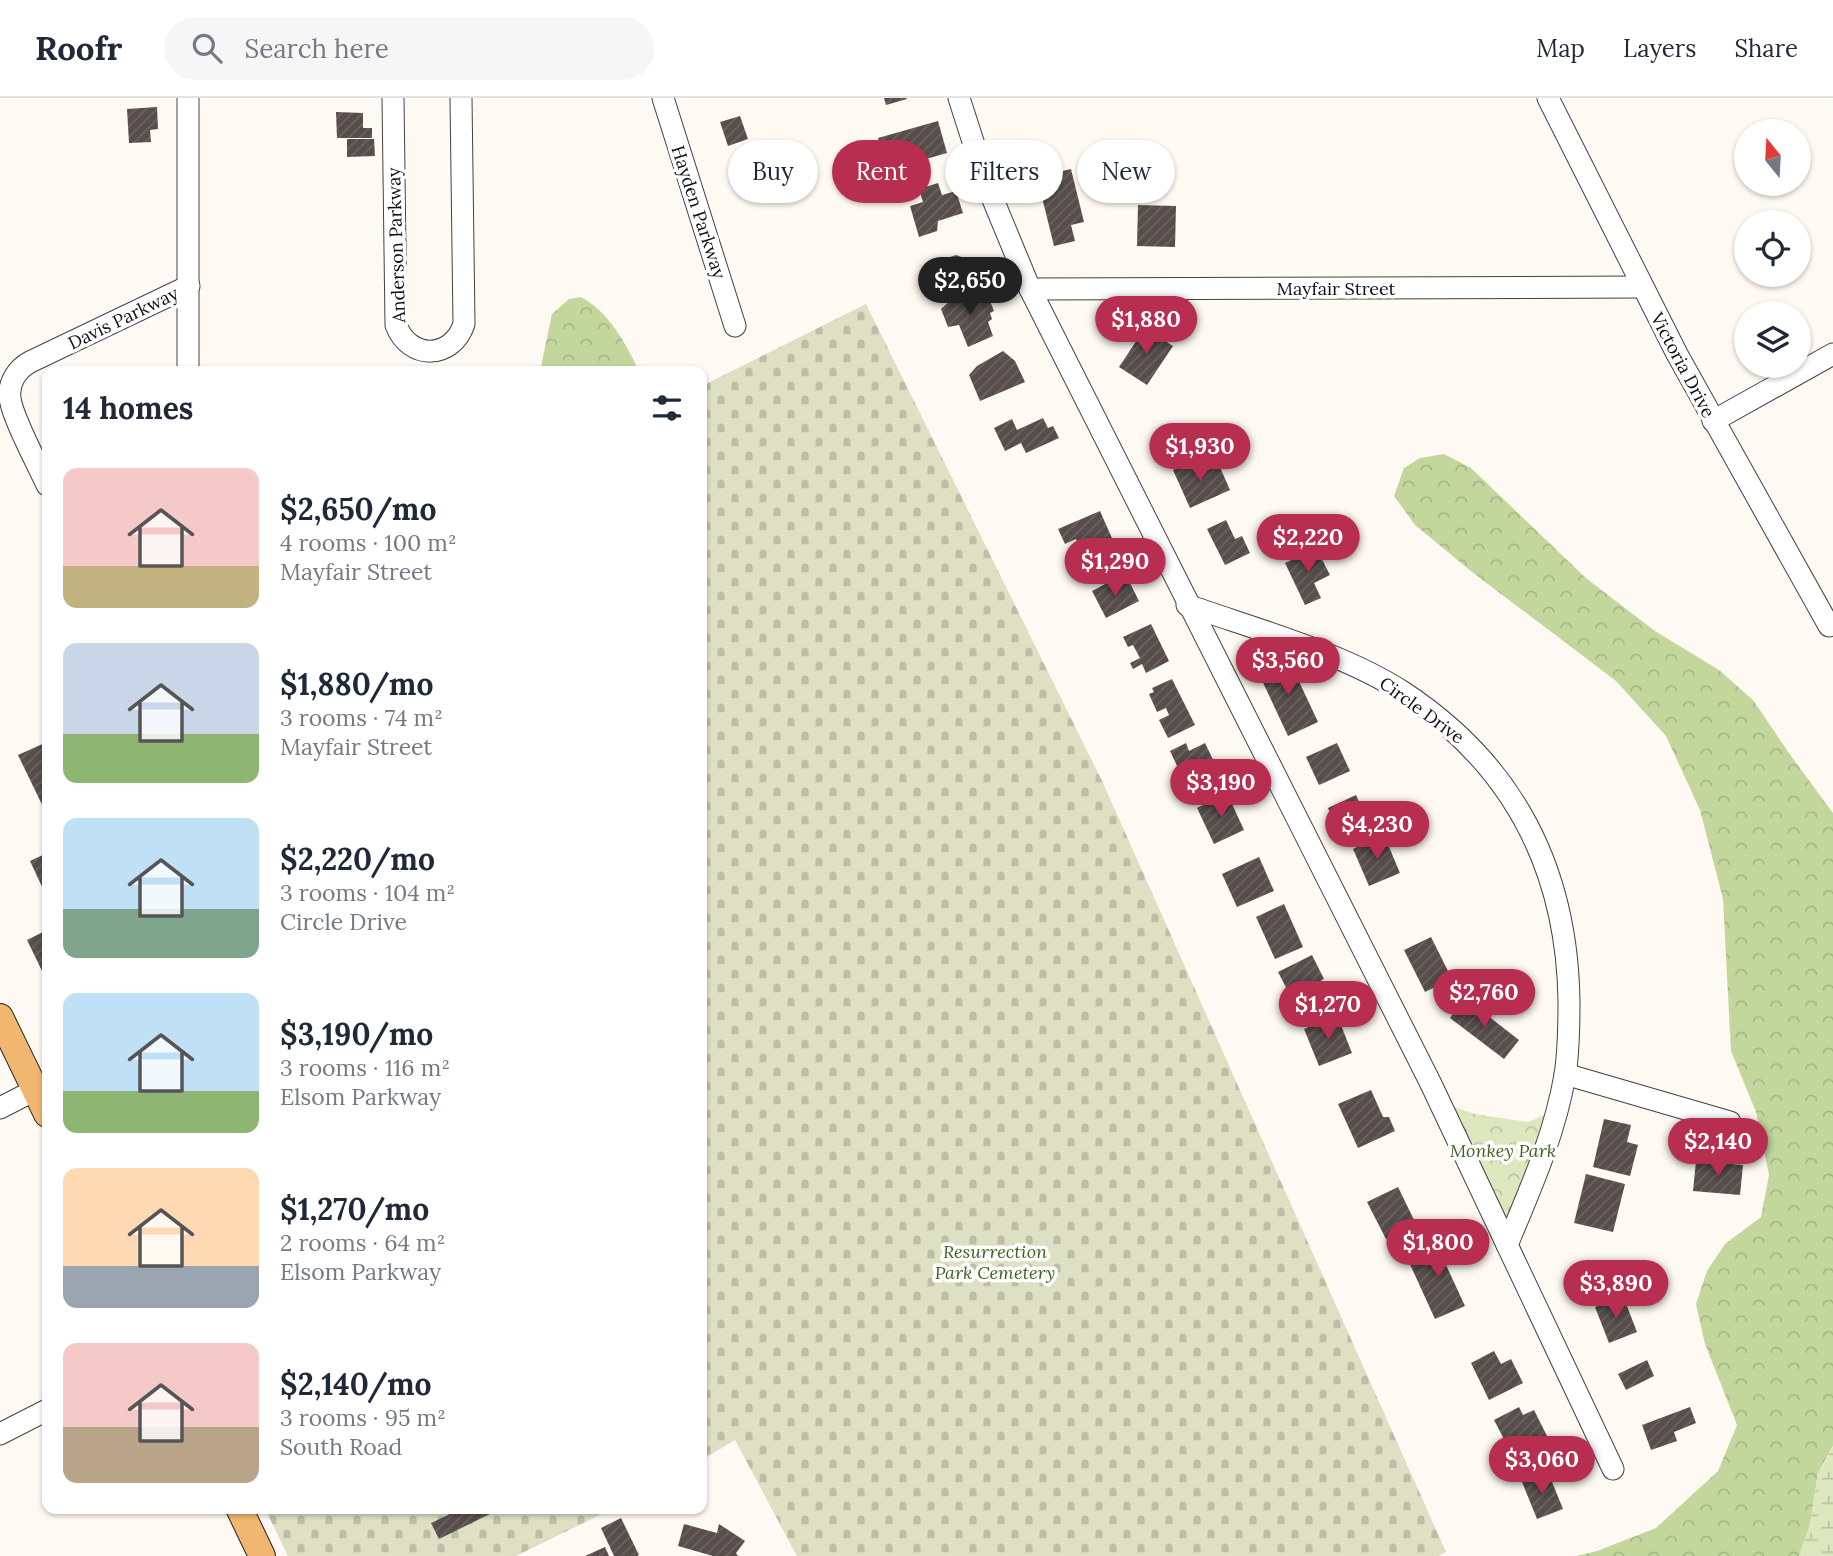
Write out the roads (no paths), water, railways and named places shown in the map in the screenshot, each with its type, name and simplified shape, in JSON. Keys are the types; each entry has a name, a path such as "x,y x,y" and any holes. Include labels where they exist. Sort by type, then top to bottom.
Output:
{"main road":[{"path":"0,1017 42,1104"},
{"path":"242,1514 262,1556"}],"street":[{"name":"Davis Parkway","path":"188,98 188,366"},
{"name":"Anderson Parkway","path":"393,98 396,325 408,344 422,351 430,351 452,344 464,324 461,98"},
{"name":"Hayden Parkway","path":"663,98 735,326"},
{"path":"959,98 986,185 1030,289 1187,605 1431,1084 1613,1469"},
{"name":"Victoria Drive","path":"1548,98 1642,287 1713,421 1829,626"},
{"name":"Davis Parkway","path":"42,474 11,403 10,387 17,372 26,365 189,286"},
{"name":"Mayfair Street","path":"1030,289 1642,287"},
{"path":"1713,421 1833,354"},
{"name":"Circle Drive","path":"1187,605 1325,655 1373,675 1402,691 1453,729 1494,774 1544,859 1555,890 1567,950 1569,1016 1565,1074 1548,1141 1507,1245"},
{"path":"1565,1074 1730,1122"},
{"path":"0,1108 35,1090"},
{"path":"0,1434 42,1413"}],"park label":[{"name":"Monkey Park","path":"1503,1150"},
{"name":"Resurrection Park Cemetery","path":"995,1261"}]}
